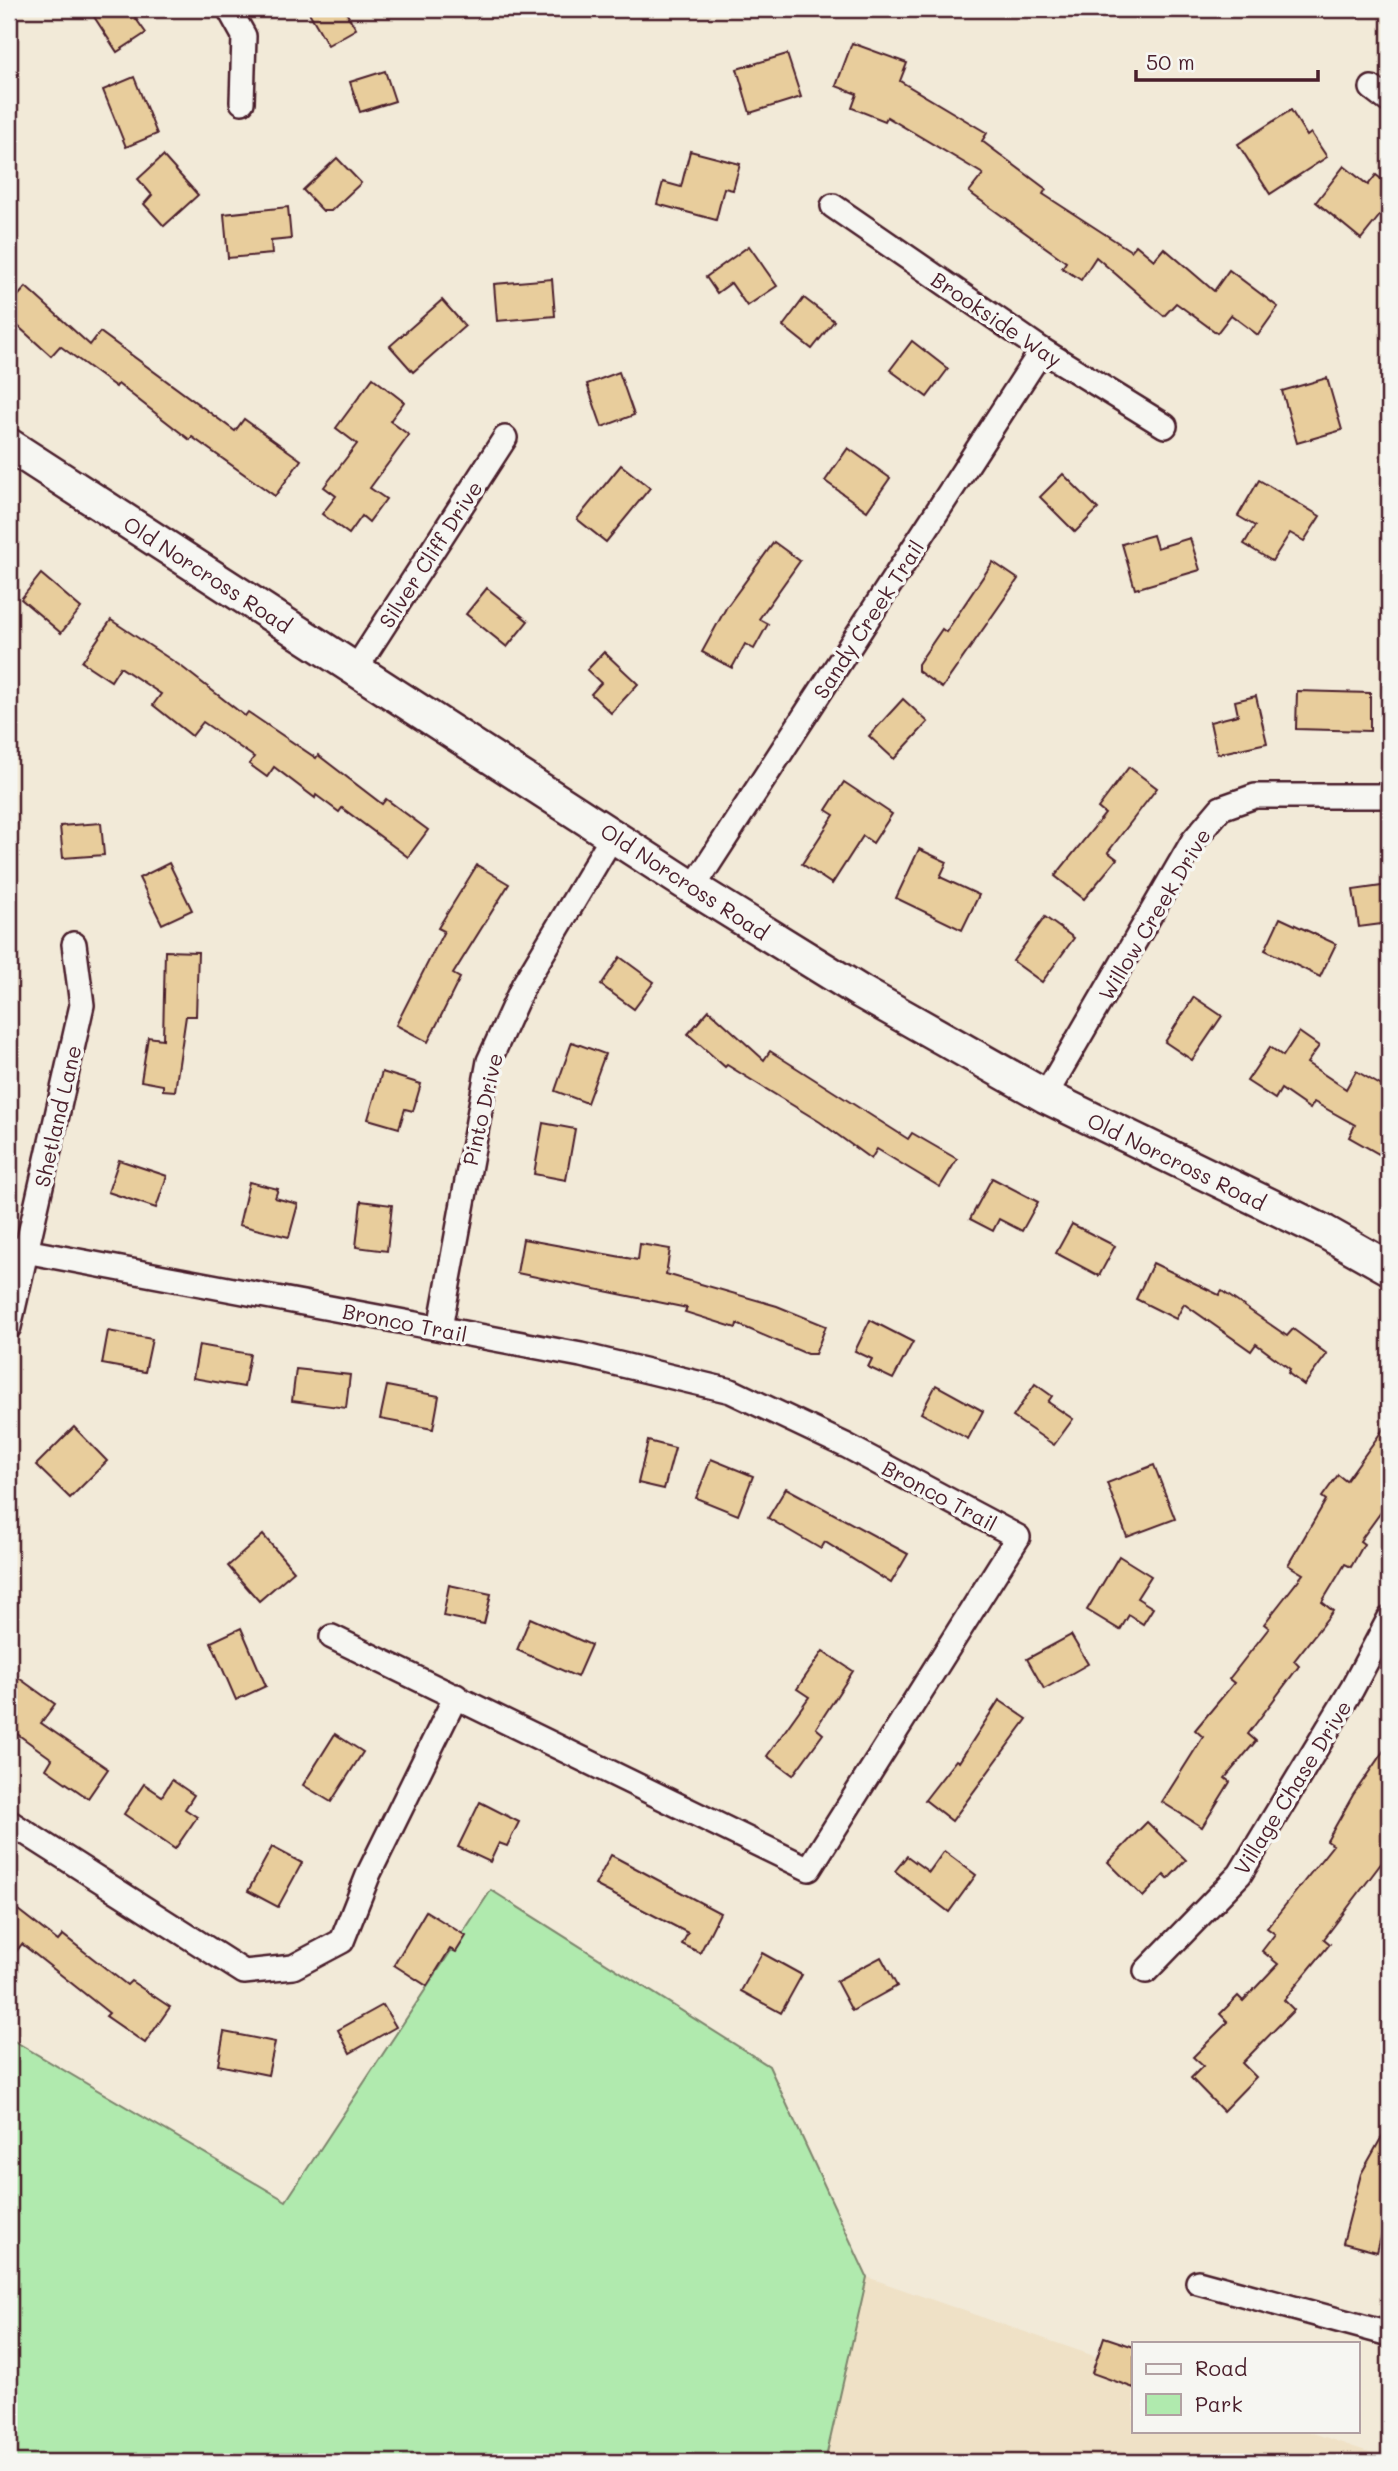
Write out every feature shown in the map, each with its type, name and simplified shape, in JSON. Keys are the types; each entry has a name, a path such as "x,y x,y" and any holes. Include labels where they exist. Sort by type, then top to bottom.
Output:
{"street":[{"path":"229,9 244,36 242,102"},
{"name":"Brookside Way","path":"833,206 1042,350 1165,426"},
{"name":"Sandy Creek Trail","path":"694,888 1042,350"},
{"name":"Silver Cliff Drive","path":"355,670 505,438"},
{"name":"Old Norcross Road","path":"9,445 694,888 861,992 1045,1096 1325,1232 1389,1268"},
{"name":"Willow Creek Drive","path":"1045,1096 1193,841 1221,808 1255,796 1389,796"},
{"name":"Pinto Drive","path":"440,1328 489,1061 523,986 613,835"},
{"name":"Shetland Lane","path":"9,1327 18,1250 82,1005 74,944"},
{"name":"Bronco Trail","path":"18,1250 581,1355 731,1391 847,1446 1018,1537 809,1869 332,1637"},
{"name":"Village Chase Drive","path":"1146,1971 1240,1874 1352,1689 1389,1619"},
{"path":"9,1822 244,1972 293,1967 342,1941 369,1873 456,1696"},
{"path":"1198,2283 1389,2334"}],"shaded area":[{"path":"867,2277 1132,2369 1132,2432 1310,2432 1389,2459 1389,2462 825,2462"}],"green space":[{"path":"491,1890 769,2066 867,2277 825,2462 9,2462 9,2038 286,2201"}],"building":[{"path":"89,9 129,9 146,33 117,52"},
{"path":"307,9 344,9 356,29 328,45"},
{"path":"852,43 907,63 900,81 987,133 982,141 1046,189 1043,194 1131,251 1136,245 1154,260 1164,248 1214,291 1229,270 1278,307 1258,335 1231,315 1217,333 1176,303 1164,316 1096,257 1081,280 1062,268 1066,262 969,192 983,174 887,117 885,121 852,108 857,94 836,86"},
{"path":"787,54 801,97 750,113 737,69"},
{"path":"385,71 395,101 360,112 350,82"},
{"path":"134,77 157,134 126,147 103,90"},
{"path":"1291,110 1307,136 1311,133 1327,157 1270,194 1238,144"},
{"path":"690,151 740,164 733,190 724,188 716,220 657,204 663,182 681,187"},
{"path":"163,156 198,195 164,226 144,204 152,195 138,179"},
{"path":"337,158 361,183 331,211 323,211 303,190"},
{"path":"1344,166 1368,185 1376,175 1389,185 1389,204 1361,239 1316,202"},
{"path":"288,207 291,239 271,241 272,254 228,258 224,214"},
{"path":"749,246 777,286 747,306 731,283 717,293 706,277"},
{"path":"552,279 555,316 497,321 494,284"},
{"path":"26,287 90,345 100,332 235,431 244,419 301,460 275,496 192,437 190,440 118,384 116,387 60,346 51,356 9,318 9,306"},
{"path":"804,298 834,321 812,349 783,326"},
{"path":"442,300 465,326 413,372 390,346"},
{"path":"912,341 948,369 927,397 890,370"},
{"path":"619,372 634,415 602,427 587,384"},
{"path":"373,378 404,402 390,421 409,435 370,488 386,499 369,522 362,516 349,534 322,514 336,496 324,487 357,444 336,428"},
{"path":"1327,378 1342,430 1297,443 1282,391"},
{"path":"848,448 890,478 867,511 825,481"},
{"path":"621,465 650,488 606,542 577,519"},
{"path":"1063,474 1098,509 1075,532 1040,497"},
{"path":"1259,480 1320,516 1304,541 1290,533 1272,561 1244,544 1255,526 1238,516"},
{"path":"1153,535 1157,548 1190,538 1200,570 1135,589 1122,544"},
{"path":"774,542 800,561 759,619 768,624 754,649 745,644 732,668 702,652 726,608"},
{"path":"993,562 1018,579 942,688 918,671 918,664 942,629 946,632"},
{"path":"41,574 81,608 61,633 21,599"},
{"path":"487,588 528,621 507,647 466,614"},
{"path":"111,620 182,667 245,716 248,712 316,758 318,755 382,804 386,799 428,830 408,857 342,808 339,812 316,795 315,798 274,767 267,777 249,764 254,757 203,722 192,736 153,705 161,694 120,667 111,681 82,662"},
{"path":"604,652 638,684 611,713 591,694 601,683 587,670"},
{"path":"1297,691 1370,693 1370,731 1296,729"},
{"path":"1256,696 1267,743 1217,754 1210,722 1238,715 1235,701"},
{"path":"903,699 928,722 894,759 869,736"},
{"path":"1129,767 1157,788 1108,852 1117,859 1084,899 1055,876 1105,814 1098,808"},
{"path":"844,782 892,814 873,843 863,836 832,884 802,864 834,815 826,810"},
{"path":"101,823 104,855 63,858 60,826"},
{"path":"919,849 947,862 940,877 979,895 962,930 896,898"},
{"path":"169,863 192,910 162,924 139,878"},
{"path":"477,865 509,884 453,974 460,978 428,1042 396,1025 444,931 438,928"},
{"path":"1389,885 1389,923 1359,927 1353,890"},
{"path":"1045,917 1074,938 1042,982 1013,961"},
{"path":"1280,918 1336,944 1320,977 1265,950"},
{"path":"165,951 198,952 196,1016 186,1016 175,1091 163,1090 163,1085 141,1081 148,1037 163,1039"},
{"path":"620,957 654,982 634,1009 601,985"},
{"path":"1194,997 1222,1016 1192,1060 1165,1042"},
{"path":"709,1010 764,1060 770,1051 908,1139 912,1133 957,1159 940,1187 877,1149 871,1159 820,1122 727,1065 725,1067 688,1034"},
{"path":"1299,1032 1319,1046 1307,1063 1346,1089 1356,1071 1389,1090 1389,1135 1379,1154 1349,1137 1355,1125 1314,1102 1310,1109 1281,1089 1275,1099 1247,1081 1270,1047 1283,1056"},
{"path":"572,1042 605,1054 587,1103 555,1091"},
{"path":"382,1072 421,1084 413,1111 405,1109 399,1128 368,1119"},
{"path":"543,1123 575,1129 566,1180 534,1174"},
{"path":"119,1160 167,1176 156,1208 108,1192"},
{"path":"992,1178 1038,1202 1022,1231 999,1219 993,1231 970,1219"},
{"path":"249,1182 278,1189 275,1198 298,1204 289,1237 239,1225"},
{"path":"361,1201 392,1205 387,1251 356,1247"},
{"path":"1072,1224 1115,1246 1099,1276 1056,1253"},
{"path":"523,1239 638,1260 640,1244 670,1249 666,1274 777,1306 826,1326 815,1354 807,1354 737,1324 736,1328 685,1312 687,1308 517,1273"},
{"path":"1153,1263 1219,1295 1222,1291 1287,1336 1293,1329 1327,1354 1304,1385 1288,1373 1290,1369 1256,1344 1251,1351 1184,1304 1176,1319 1136,1299"},
{"path":"870,1320 913,1342 893,1379 868,1367 872,1359 855,1351"},
{"path":"108,1331 152,1339 145,1372 102,1364"},
{"path":"199,1345 250,1354 244,1387 193,1378"},
{"path":"296,1369 350,1375 346,1408 292,1401"},
{"path":"1035,1384 1052,1396 1048,1402 1073,1419 1054,1445 1013,1417"},
{"path":"936,1385 983,1411 968,1439 921,1413"},
{"path":"387,1386 439,1396 433,1429 380,1419"},
{"path":"1389,1421 1389,1501 1360,1541 1364,1544 1351,1567 1345,1564 1322,1602 1333,1611 1294,1661 1299,1666 1248,1734 1256,1741 1225,1778 1230,1782 1202,1827 1162,1802 1203,1737 1195,1730 1234,1683 1229,1679 1269,1628 1264,1624 1303,1574 1288,1565 1326,1500 1322,1497 1338,1475 1346,1481"},
{"path":"74,1427 107,1461 70,1498 36,1465"},
{"path":"648,1441 675,1448 664,1489 638,1483"},
{"path":"711,1459 753,1476 738,1515 696,1498"},
{"path":"1154,1465 1175,1519 1127,1537 1107,1483"},
{"path":"786,1488 908,1554 891,1583 825,1542 821,1549 768,1518"},
{"path":"263,1535 294,1571 259,1601 228,1566"},
{"path":"1119,1556 1151,1576 1137,1598 1153,1608 1143,1624 1129,1615 1120,1630 1087,1610"},
{"path":"449,1585 491,1594 484,1624 443,1616"},
{"path":"530,1618 591,1645 577,1677 517,1650"},
{"path":"241,1628 266,1686 236,1700 211,1642"},
{"path":"1071,1635 1088,1664 1044,1689 1027,1659"},
{"path":"823,1651 853,1671 816,1728 823,1734 793,1775 767,1756 809,1697 797,1689"},
{"path":"9,1671 55,1704 41,1723 108,1769 88,1798 46,1769 52,1759 9,1728"},
{"path":"999,1700 1027,1719 952,1821 925,1800 956,1760 959,1762"},
{"path":"335,1734 363,1752 331,1802 303,1785"},
{"path":"1389,1743 1389,1853 1324,1939 1330,1944 1284,2000 1294,2010 1242,2063 1256,2077 1223,2111 1191,2078 1203,2066 1193,2057 1228,2022 1220,2014 1238,1996 1243,2001 1278,1964 1262,1951 1275,1934 1267,1928 1333,1845 1327,1841 1353,1795"},
{"path":"172,1780 194,1795 185,1809 197,1817 175,1849 124,1814 144,1784 162,1796"},
{"path":"480,1802 519,1822 507,1846 499,1843 490,1862 458,1847"},
{"path":"1147,1822 1186,1860 1168,1879 1164,1875 1143,1897 1108,1862"},
{"path":"272,1847 302,1863 278,1907 248,1891"},
{"path":"944,1851 976,1875 949,1912 895,1871 907,1856 929,1872"},
{"path":"611,1855 720,1913 700,1953 682,1944 688,1933 595,1885"},
{"path":"9,1903 58,1941 63,1935 127,1985 131,1981 170,2007 145,2043 106,2016 109,2013 22,1944 9,1961"},
{"path":"426,1911 466,1936 456,1952 450,1949 427,1986 394,1965"},
{"path":"762,1953 802,1975 781,2013 741,1991"},
{"path":"881,1957 897,1986 852,2011 836,1981"},
{"path":"383,2005 396,2027 350,2053 338,2030"},
{"path":"224,2032 275,2042 268,2075 218,2065"},
{"path":"1389,2124 1389,2207 1377,2252 1343,2243 1361,2174"},
{"path":"1104,2337 1132,2346 1132,2387 1092,2373"}]}
